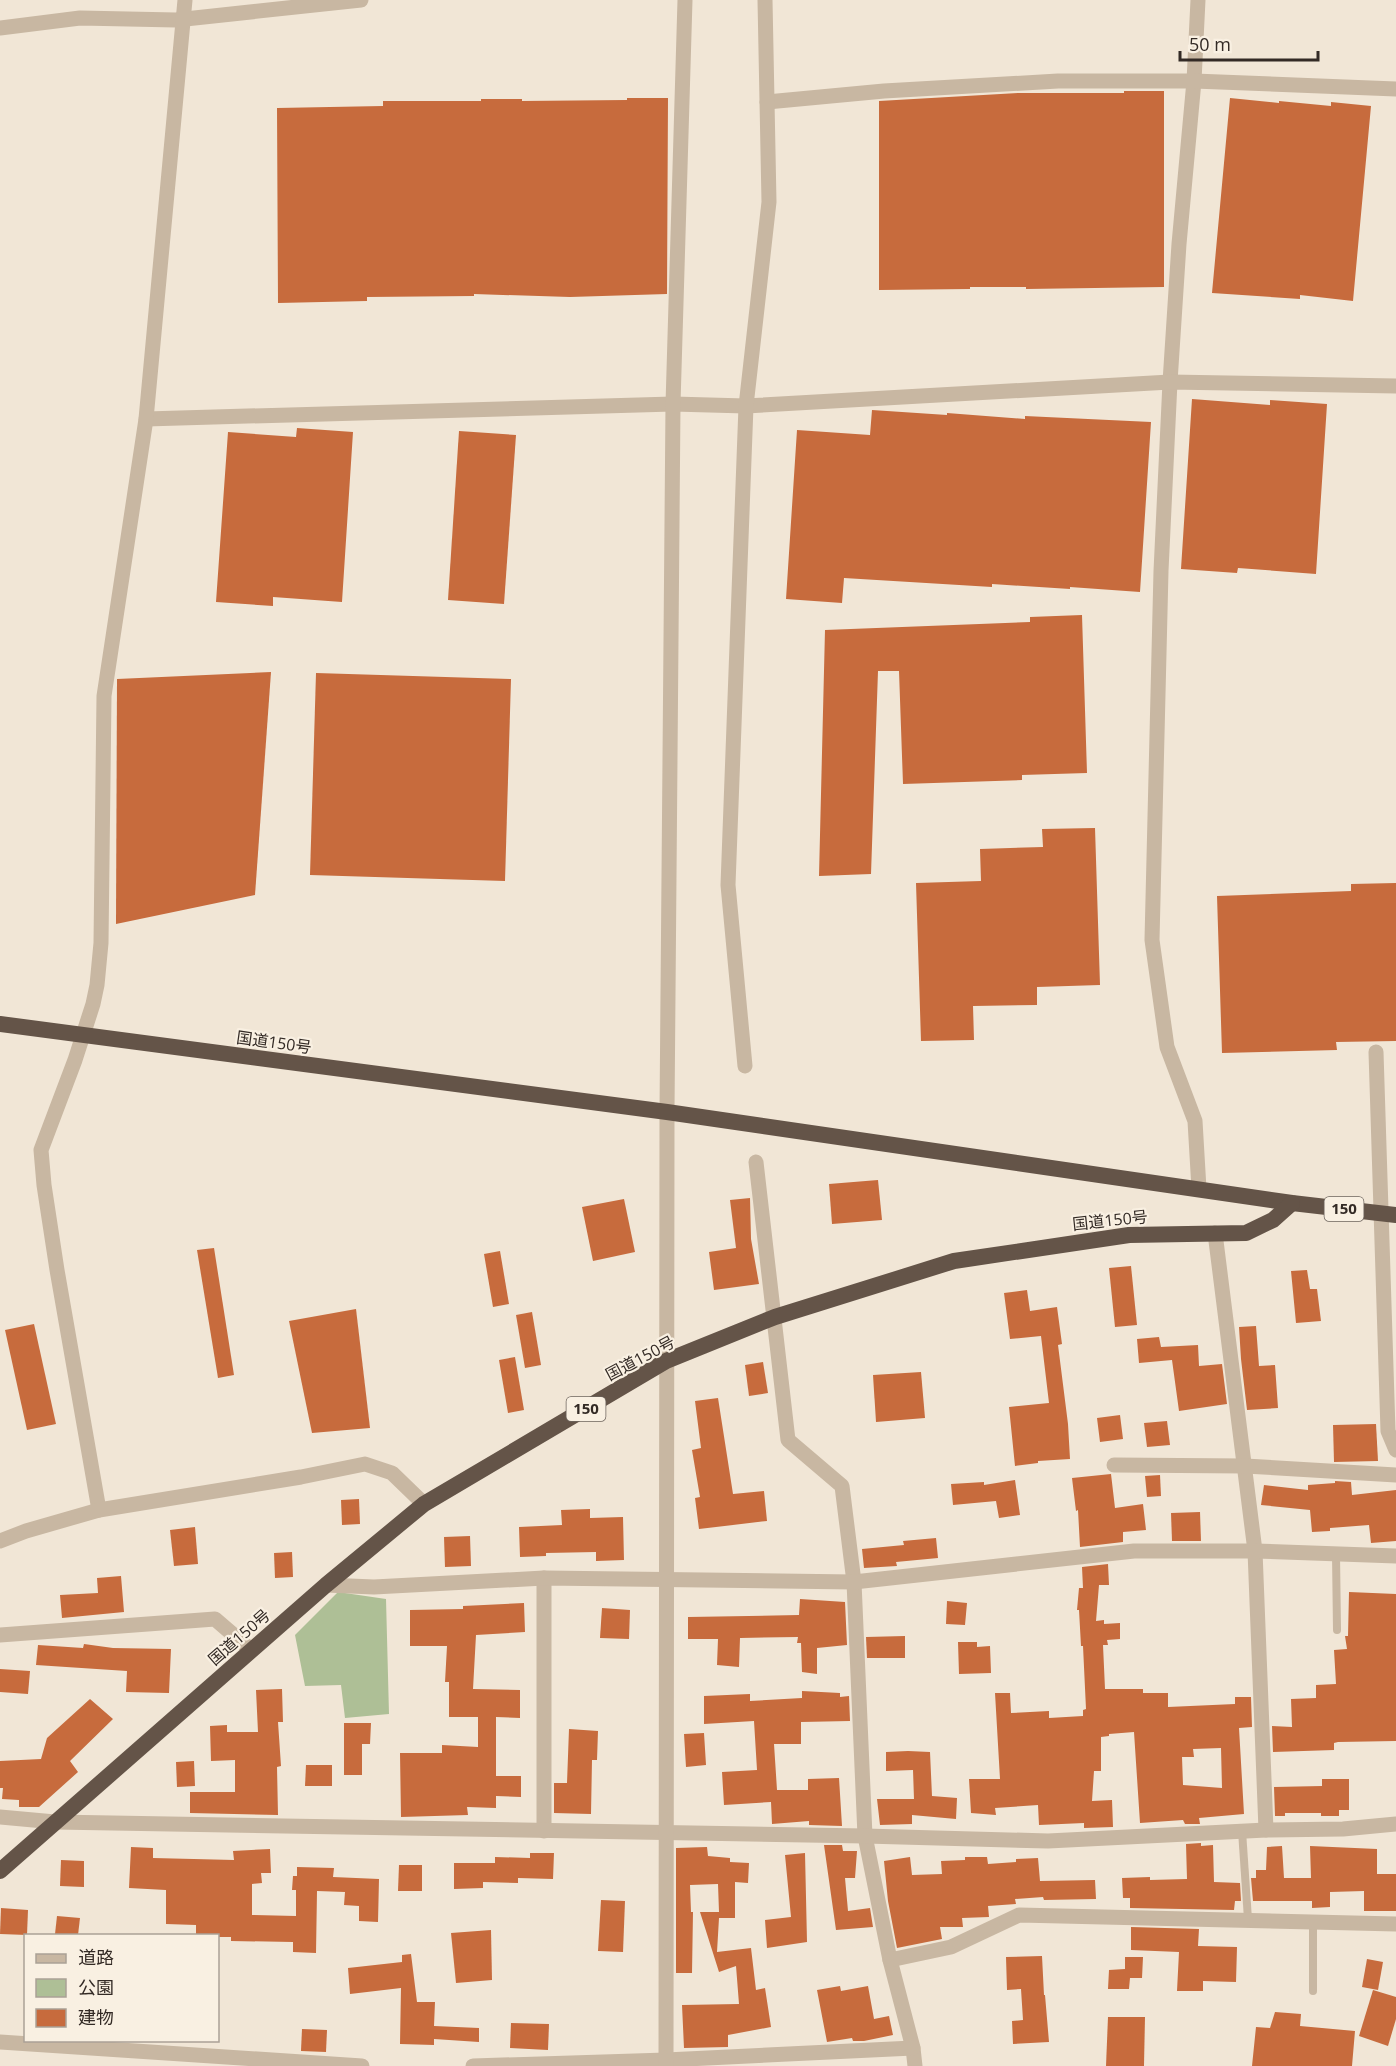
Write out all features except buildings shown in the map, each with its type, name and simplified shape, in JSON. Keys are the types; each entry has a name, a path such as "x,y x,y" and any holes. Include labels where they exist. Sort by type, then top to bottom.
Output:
{"highway":[{"name":"国道150号","path":"0,1024 667,1112 1199,1190 1389,1214"},
{"name":"国道150号","path":"0,1871 326,1585 424,1504 666,1361 775,1317 954,1261 1129,1235 1246,1233 1273,1220 1292,1203"}],"street":[{"path":"99,1510 57,1270 41,1150 75,1060 97,985 101,944 104,696 146,419 185,0"},
{"path":"0,28 80,18 176,20 361,0"},
{"path":"666,2063 667,1112 673,404 685,0"},
{"path":"745,1066 728,885 746,406 768,202 765,0"},
{"path":"1198,0 1194,81 1179,244 1170,382 1161,571 1152,940 1167,1047 1195,1120 1199,1190"},
{"path":"767,102 884,91 1058,81 1194,81 1396,89"},
{"path":"146,419 673,404 746,406 1170,382 1396,386"},
{"path":"1376,1052 1389,1214 1388,1431 1396,1450"},
{"path":"756,1162 788,1440 842,1486 854,1582 865,1836 890,1960 913,2048 915,2066"},
{"path":"1215,1233 1255,1551 1266,1830"},
{"path":"0,1541 99,1510 301,1477 365,1464 392,1473 424,1504"},
{"path":"1114,1465 1245,1466 1396,1474"},
{"path":"326,1585 374,1587 544,1578 854,1582 1134,1551 1255,1551 1396,1556"},
{"path":"544,1578 544,1831"},
{"path":"0,1635 215,1618 251,1650"},
{"path":"0,1817 55,1822 1048,1841 1266,1830 1343,1829 1396,1824"},
{"path":"890,1960 951,1947 1019,1915 1396,1923"},
{"path":"0,2042 362,2066"},
{"path":"473,2066 666,2063 913,2048"}],"lane":[{"path":"1336,1554 1337,1630"},
{"path":"1242,1832 1248,1919"},
{"path":"1313,1921 1313,1991"}],"green space":[{"path":"338,1592 386,1599 389,1714 345,1718 341,1685 305,1686 295,1635"}]}
